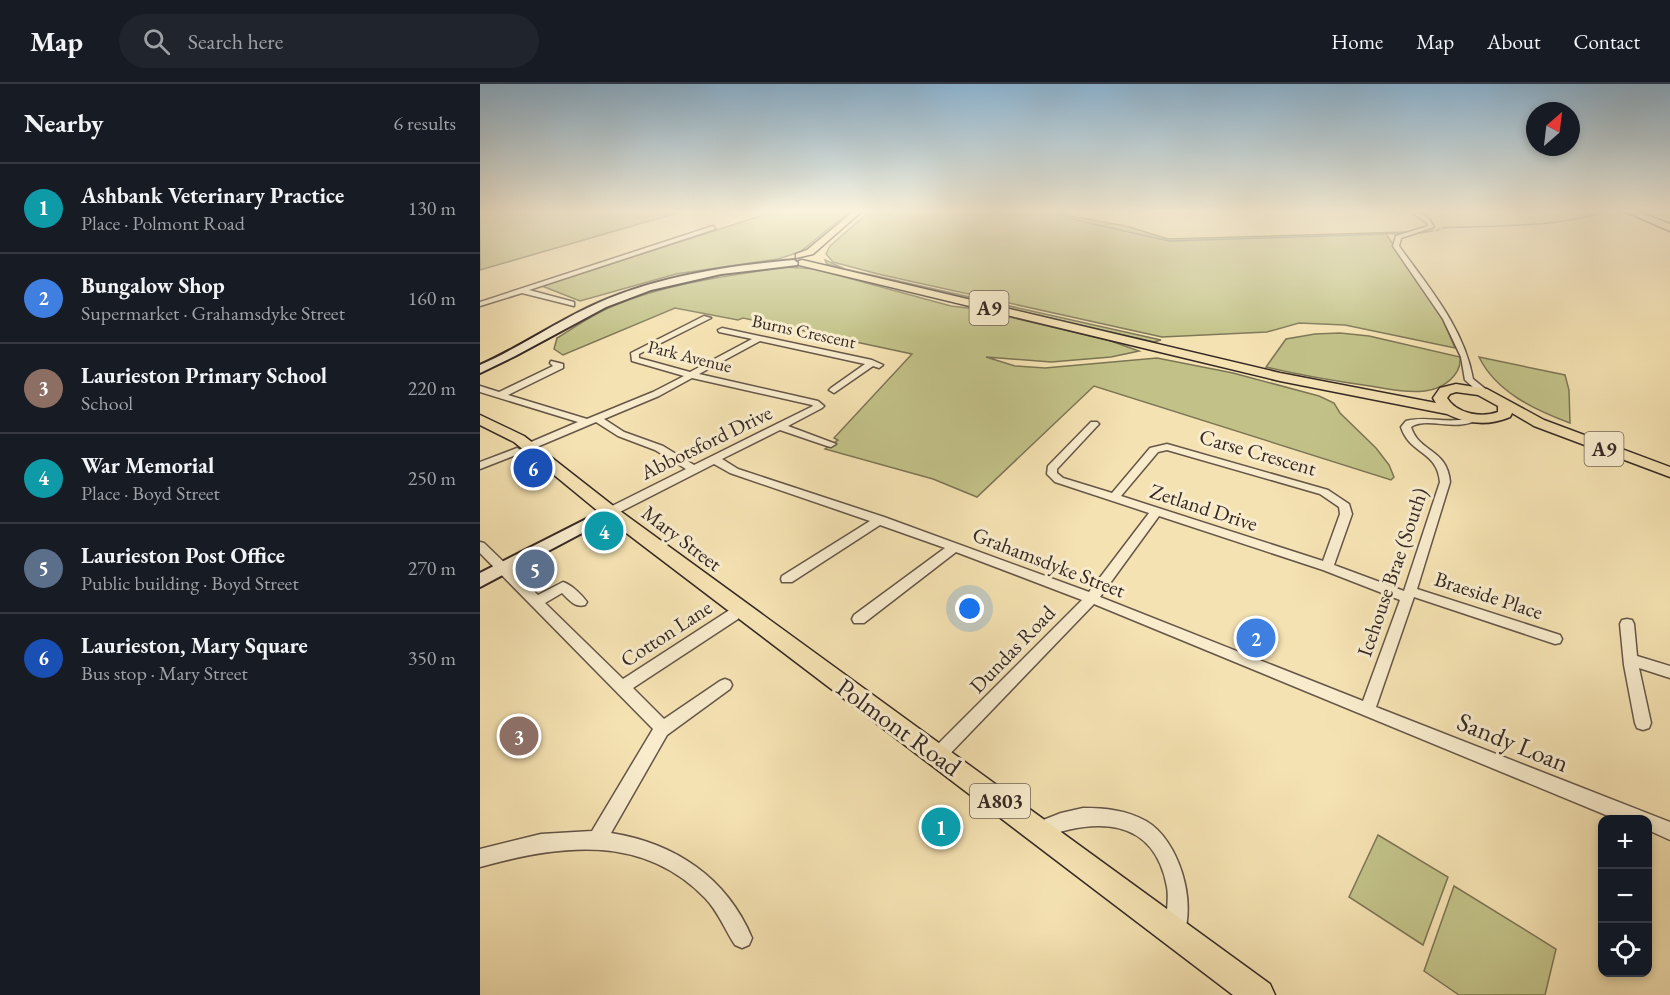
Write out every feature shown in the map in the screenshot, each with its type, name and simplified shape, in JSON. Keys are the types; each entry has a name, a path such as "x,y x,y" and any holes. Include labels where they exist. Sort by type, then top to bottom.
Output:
{"main road":[{"path":"482,363 512,355 579,316 637,292 695,277 804,259 810,254"},
{"path":"482,363 572,309 674,279 804,259"},
{"name":"A9","path":"804,259 1280,377 1454,411"},
{"path":"1463,384 1500,400 1506,410 1504,414 1492,419 1474,418 1454,411 1442,402 1442,394 1463,384"},
{"name":"A9","path":"1396,399 1428,398 1442,394"},
{"name":"A9","path":"1500,400 1539,423 1670,472"},
{"name":"Mary Street","path":"480,419 504,430 523,449 610,512 736,612"},
{"name":"A9","path":"1492,419 1539,423"},
{"path":"480,581 610,512"},
{"name":"Polmont Road","path":"736,612 938,755 1176,931 1235,986 1259,995"}],"street":[{"path":"480,304 636,254"},
{"path":"1401,254 1447,319 1465,357 1463,384"},
{"path":"522,291 572,309"},
{"name":"Park Avenue","path":"707,318 635,353 635,359 691,375 815,403 819,406"},
{"name":"Burns Crescent","path":"722,330 875,364 834,390"},
{"path":"480,466 656,394 758,339"},
{"path":"502,394 560,366 554,363"},
{"path":"480,389 587,422"},
{"name":"Abbotsford Drive","path":"610,512 782,427 819,406"},
{"path":"597,418 621,434 659,448 694,470"},
{"name":"Icehouse Brae (South)","path":"1367,710 1445,482 1446,471 1437,458 1409,438 1406,428 1409,423 1426,419 1461,424 1474,418"},
{"name":"Zetland Drive","path":"1094,424 1052,468 1052,474 1059,480 1408,594"},
{"path":"782,427 831,444"},
{"name":"Carse Crescent","path":"1114,498 1154,450 1167,447 1324,492 1345,506 1346,514 1327,567"},
{"name":"Grahamsdyke Street","path":"716,460 735,471 880,520 1092,598 1367,710"},
{"name":"Dundas Road","path":"938,755 1092,598 1156,512"},
{"path":"788,579 880,520"},
{"path":"480,546 623,687 659,724 661,730"},
{"path":"859,619 955,548"},
{"path":"536,602 563,587 580,602"},
{"name":"Braeside Place","path":"1408,594 1555,639"},
{"name":"Cotton Lane","path":"623,687 736,612"},
{"path":"1627,624 1631,665 1643,723"},
{"path":"1631,665 1638,661 1670,672"},
{"path":"598,839 661,730 725,685"},
{"name":"Sandy Loan","path":"1367,710 1519,773 1630,815"},
{"path":"1039,830 1075,817 1095,815 1118,818 1140,827 1160,846 1170,865 1176,886 1176,931"},
{"path":"1652,824 1670,831"},
{"path":"480,858 519,846 555,840 598,839 661,855 689,871 714,893 742,938"}],"green space":[{"path":"480,254 537,254 480,270"},
{"path":"643,254 795,254 778,259 676,274 580,301 542,286"},
{"path":"826,254 1399,254 1443,319 1455,348 1345,325 1299,323 1267,332 1162,337 878,274 833,262"},
{"path":"825,260 845,269 1161,340 1154,342 872,277 827,264"},
{"path":"785,267 815,269 951,306 976,309 1108,340 1139,351 1111,357 1051,362 986,357 1015,366 1045,368 1157,358 1233,373 1319,396 1334,403 1340,413 1376,448 1389,465 1394,477 1391,480 1094,386 977,497 933,479 825,449 838,440 834,438 912,354 743,318 738,320 675,308 563,355 554,349 557,338 598,313 634,298 698,281"},
{"path":"1340,333 1369,336 1460,357 1460,364 1454,376 1438,388 1418,391 1344,382 1266,367 1286,339"},
{"path":"1479,357 1565,375 1569,390 1570,423 1530,406 1506,390 1486,369"},
{"path":"1378,835 1448,877 1423,945 1349,897"},
{"path":"1454,886 1556,949 1545,995 1459,995 1424,971"}],"place":[{"name":"Laurieston, Mary Square","path":"533,468"},
{"name":"War Memorial","path":"604,531"},
{"name":"Laurieston Post Office","path":"535,569"},
{"name":"Bungalow Shop","path":"1256,638"},
{"name":"Laurieston Primary School","path":"519,736"},
{"name":"Ashbank Veterinary Practice","path":"941,827"}]}
